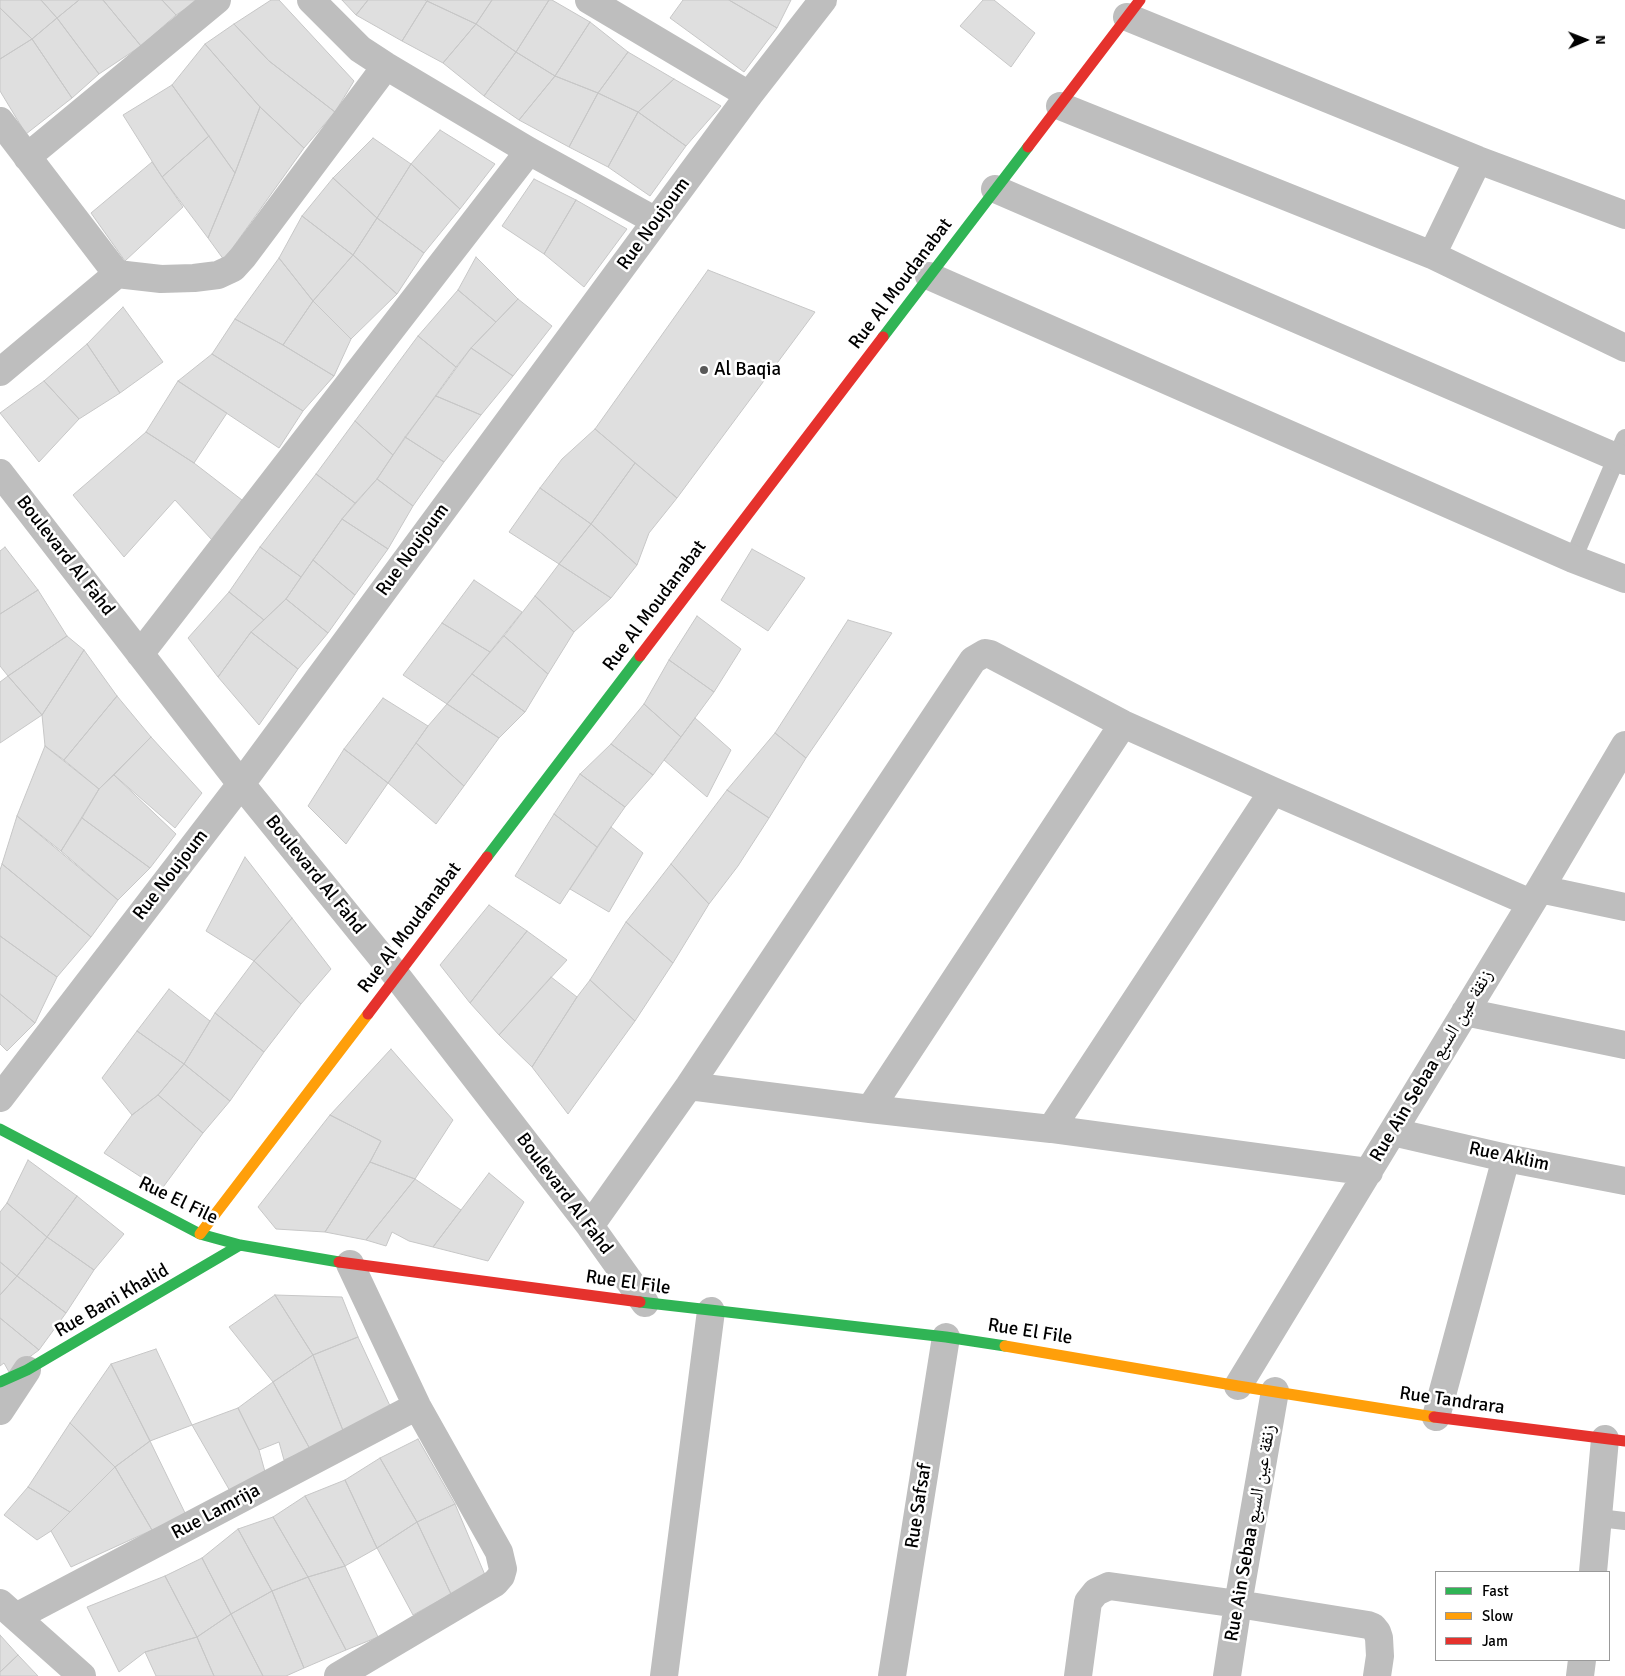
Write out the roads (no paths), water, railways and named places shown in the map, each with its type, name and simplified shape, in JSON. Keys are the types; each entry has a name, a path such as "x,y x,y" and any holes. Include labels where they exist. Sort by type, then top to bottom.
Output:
{"street":[{"path":"27,156 217,0"},
{"path":"311,0 360,49 386,66 529,151 656,221"},
{"path":"589,0 749,95"},
{"name":"Rue Noujoum","path":"0,1098 241,784 749,95 823,0"},
{"path":"1134,9 1478,160 1625,215"},
{"name":"Rue Al Moudanabat","path":"200,1234 1134,9"},
{"path":"0,372 117,274 162,279 194,278 218,275 233,268 386,66"},
{"path":"1060,106 1432,255 1625,348"},
{"path":"0,121 117,274"},
{"path":"140,654 529,151"},
{"path":"1432,255 1478,160"},
{"path":"995,189 1622,452"},
{"path":"929,276 1573,559 1625,579"},
{"name":"Boulevard Al Fahd","path":"0,473 241,784 396,975 590,1226 645,1303"},
{"path":"590,1226 689,1086 973,660 980,655 990,654 1122,724 1273,791 1536,896 1625,908"},
{"path":"870,1109 1122,724"},
{"name":"Rue Ain Sebaa زنقة عين السبع","path":"1238,1386 1536,896 1625,745"},
{"path":"1051,1129 1273,791"},
{"path":"1465,1012 1625,1045"},
{"path":"689,1086 1051,1129 1369,1172"},
{"name":"Rue El File","path":"0,1129 200,1234 240,1245 350,1264 711,1312 946,1337 1275,1391"},
{"name":"Rue Aklim","path":"1393,1132 1506,1158 1625,1181"},
{"path":"1436,1417 1506,1158"},
{"name":"Rue Bani Khalid","path":"0,1382 27,1370 240,1245"},
{"path":"338,1676 495,1583 501,1576 503,1569 499,1552 417,1406 350,1264"},
{"path":"664,1676 711,1312"},
{"name":"Rue Safsaf","path":"892,1676 946,1337"},
{"path":"0,1411 27,1370"},
{"name":"Rue Ain Sebaa زنقة عين السبع","path":"1227,1676 1275,1391"},
{"name":"Rue Tandrara","path":"1275,1391 1436,1417 1615,1440"},
{"name":"Rue Lamrija","path":"8,1610 417,1406"},
{"path":"1592,1571 1612,1519 1615,1440"},
{"path":"1078,1676 1088,1602 1102,1588 1109,1586 1238,1604 1373,1627 1379,1638 1380,1656 1377,1676"},
{"path":"8,1610 82,1676"},
{"path":"1580,1676 1582,1661"}],"lane":[{"path":"1573,559 1622,452"}],"place":[{"name":"Al Baqia","path":"704,370"}]}
